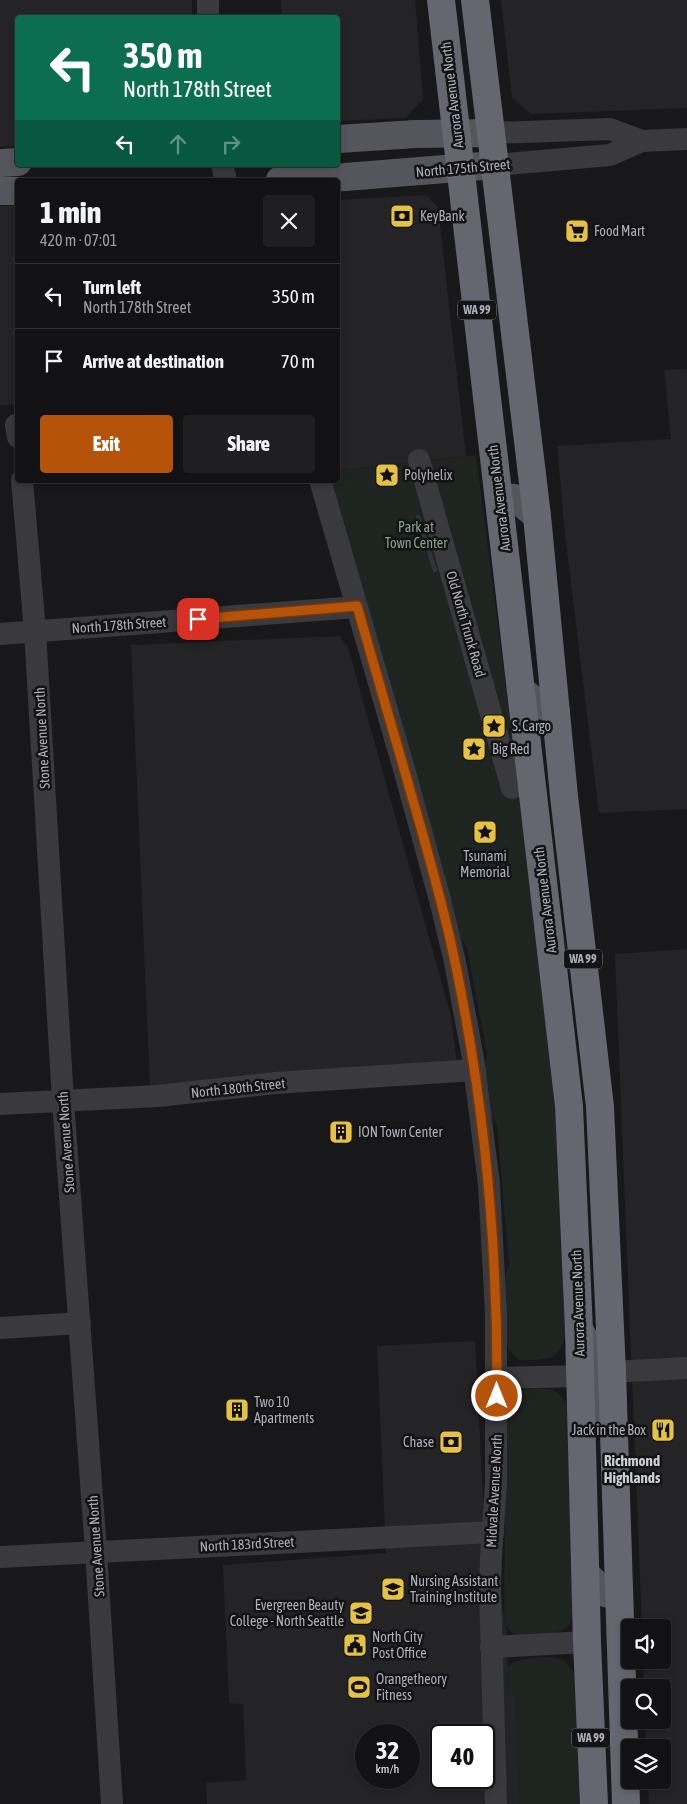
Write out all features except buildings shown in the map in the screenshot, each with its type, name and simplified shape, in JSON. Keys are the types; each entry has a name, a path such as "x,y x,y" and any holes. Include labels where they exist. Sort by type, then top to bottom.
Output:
{"highway":[{"name":"Aurora Avenue North","path":"441,0 569,1106 581,1376 587,1642 594,1804"},
{"name":"WA 99","path":"474,0 536,516 564,796 603,1136 626,1804"}],"main road":[{"name":"North 175th Street","path":"340,139 491,133"},
{"path":"0,163 15,162"},
{"name":"North 175th Street","path":"310,178 495,165"},
{"path":"0,191 15,191"},
{"path":"498,497 515,498 536,516"},
{"path":"521,690 539,704 556,711"},
{"path":"564,1056 581,1076 598,1087"},
{"path":"579,1330 594,1353 612,1372"},
{"path":"581,1376 598,1393 613,1431"},
{"path":"586,1574 605,1593 619,1596"}],"street":[{"path":"208,0 208,15"},
{"name":"North 175th Street","path":"491,133 610,129 642,141"},
{"name":"North 175th Street","path":"495,165 610,155 642,141 687,139"},
{"name":"Old North Trunk Road","path":"419,460 512,788"},
{"name":"Stone Avenue North","path":"22,483 36,632 63,1101 96,1551 112,1804"},
{"name":"Midvale Avenue North","path":"321,483 404,769 451,940 475,1070 488,1168 493,1226 497,1378 496,1483 491,1558 491,1647 496,1804"},
{"name":"North 178th Street","path":"0,634 357,606"},
{"name":"North 180th Street","path":"0,1104 158,1096 275,1083 475,1070"},
{"path":"0,1328 80,1323"},
{"path":"612,1372 687,1368"},
{"path":"497,1378 581,1376"},
{"name":"North 183rd Street","path":"0,1557 493,1532"},
{"path":"491,1647 587,1642"}],"shaded area":[{"path":"0,0 192,0 192,15 15,15 15,146 0,147"},
{"path":"281,0 415,0 423,99 405,118 340,121 340,15 282,15"},
{"path":"501,0 687,0 687,108 531,114 512,98"},
{"path":"426,195 438,207 466,456 342,470 340,466 340,200"},
{"path":"0,206 15,206 15,404 0,405"},
{"path":"687,369 687,809 599,813 565,534 557,446 671,439 664,370"},
{"path":"339,636 348,647 451,1016 458,1072 150,1088 131,645"},
{"path":"687,949 687,1804 649,1804 648,1789 671,1789 671,1739 646,1739 645,1729 671,1729 671,1679 644,1679 643,1669 671,1669 671,1619 642,1619 615,954"},
{"path":"475,1341 484,1511 506,1626 507,1695 516,1694 519,1804 207,1804 206,1783 246,1780 243,1704 229,1703 223,1565 386,1553 377,1346"}],"green space":[{"name":"Park at Town Center","path":"476,455 541,959 553,1072 566,1332 564,1342 556,1354 544,1359 519,1360 509,1350 505,1336 504,1279 509,1266 497,1126 489,1112 483,1073 487,1054 467,948 456,931 329,483 340,483 340,470"},
{"path":"535,1388 551,1390 559,1394 568,1408 573,1610 570,1623 564,1629 549,1634 531,1636 515,1634 510,1631 506,1625 504,1613 506,1406 513,1394"},
{"path":"550,1657 560,1659 567,1664 576,1679 580,1804 519,1804 516,1695 507,1695 508,1667 523,1659"}],"waterway":[{"path":"418,517 435,570"}],"place":[{"name":"KeyBank","path":"402,216"},
{"name":"Food Mart","path":"577,231"},
{"name":"Polyhelix","path":"387,475"},
{"name":"S. Cargo","path":"494,726"},
{"name":"Big Red","path":"474,749"},
{"name":"Tsunami Memorial","path":"485,832"},
{"name":"ION Town Center","path":"341,1132"},
{"name":"Two 10 Apartments","path":"237,1410"},
{"name":"Jack in the Box","path":"663,1430"},
{"name":"Chase","path":"451,1442"},
{"name":"Nursing Assistant Training Institute","path":"393,1589"},
{"name":"Evergreen Beauty College - North Seattle","path":"361,1613"},
{"name":"North City Post Office","path":"355,1645"},
{"name":"Orangetheory Fitness","path":"359,1687"}],"district":[{"name":"Richmond Highlands","path":"632,1468"}],"route":[{"path":"198,619 357,606 404,769 456,962 473,1058 490,1184 496,1314 497,1396"}]}
